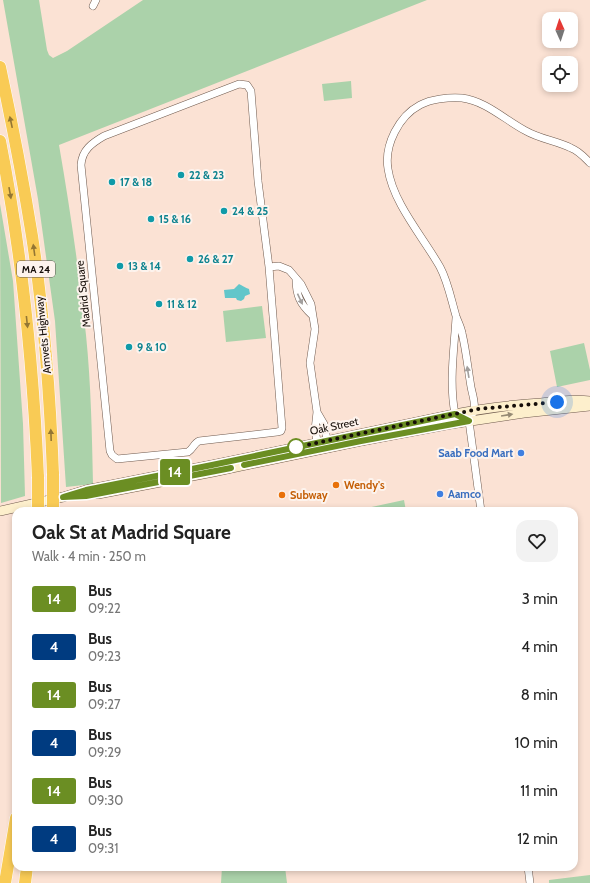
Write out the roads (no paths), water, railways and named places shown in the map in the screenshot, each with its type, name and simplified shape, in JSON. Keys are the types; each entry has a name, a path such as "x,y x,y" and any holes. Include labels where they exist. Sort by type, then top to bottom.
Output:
{"highway":[{"name":"Amvets Highway","path":"0,67 21,169 37,277 47,368 53,507"},
{"name":"Amvets Highway","path":"0,141 18,240 27,318 34,393 38,507"},
{"path":"5,883 12,842"},
{"path":"25,883 26,871"}],"main road":[{"name":"Oak Street","path":"18,507 63,497 86,496 213,472 474,410 548,402 580,400 590,401"},
{"name":"Oak Street","path":"328,444 530,412 590,406"},
{"name":"Oak Street","path":"0,511 12,508"}],"street":[{"name":"Madrid Square","path":"239,84 247,85 250,91 258,181 269,267 282,422 281,430 277,432 199,441 196,442 192,450 188,452 121,459 114,458 109,443 81,165 83,156 87,149 92,143 104,136 239,84"},
{"path":"480,507 469,421 474,410 462,332 456,316 449,288 440,268 404,211 393,187 387,161 390,142 394,131 402,121 410,112 420,105 436,100 450,98 468,99 486,106 531,134 572,148 590,163"},
{"path":"269,267 278,266 293,274 302,284 311,304 315,329 310,364 317,412 315,430 318,446"},
{"path":"456,316 452,384 455,414 469,421"},
{"path":"317,412 324,424 328,444"},
{"path":"528,871 530,883"},
{"path":"528,871 534,883"}],"water":[{"path":"239,284 249,289 250,294 245,296 241,301 237,300 236,298 225,298 224,290 234,289"}],"place":[{"name":"22 & 23","path":"181,175"},
{"name":"17 & 18","path":"112,182"},
{"name":"24 & 25","path":"224,211"},
{"name":"15 & 16","path":"151,219"},
{"name":"26 & 27","path":"190,259"},
{"name":"13 & 14","path":"120,266"},
{"name":"11 & 12","path":"159,304"},
{"name":"9 & 10","path":"129,347"},
{"name":"Saab Food Mart","path":"521,453"},
{"name":"Wendy's","path":"336,485"},
{"name":"Aamco","path":"440,494"},
{"name":"Subway","path":"282,495"}]}
